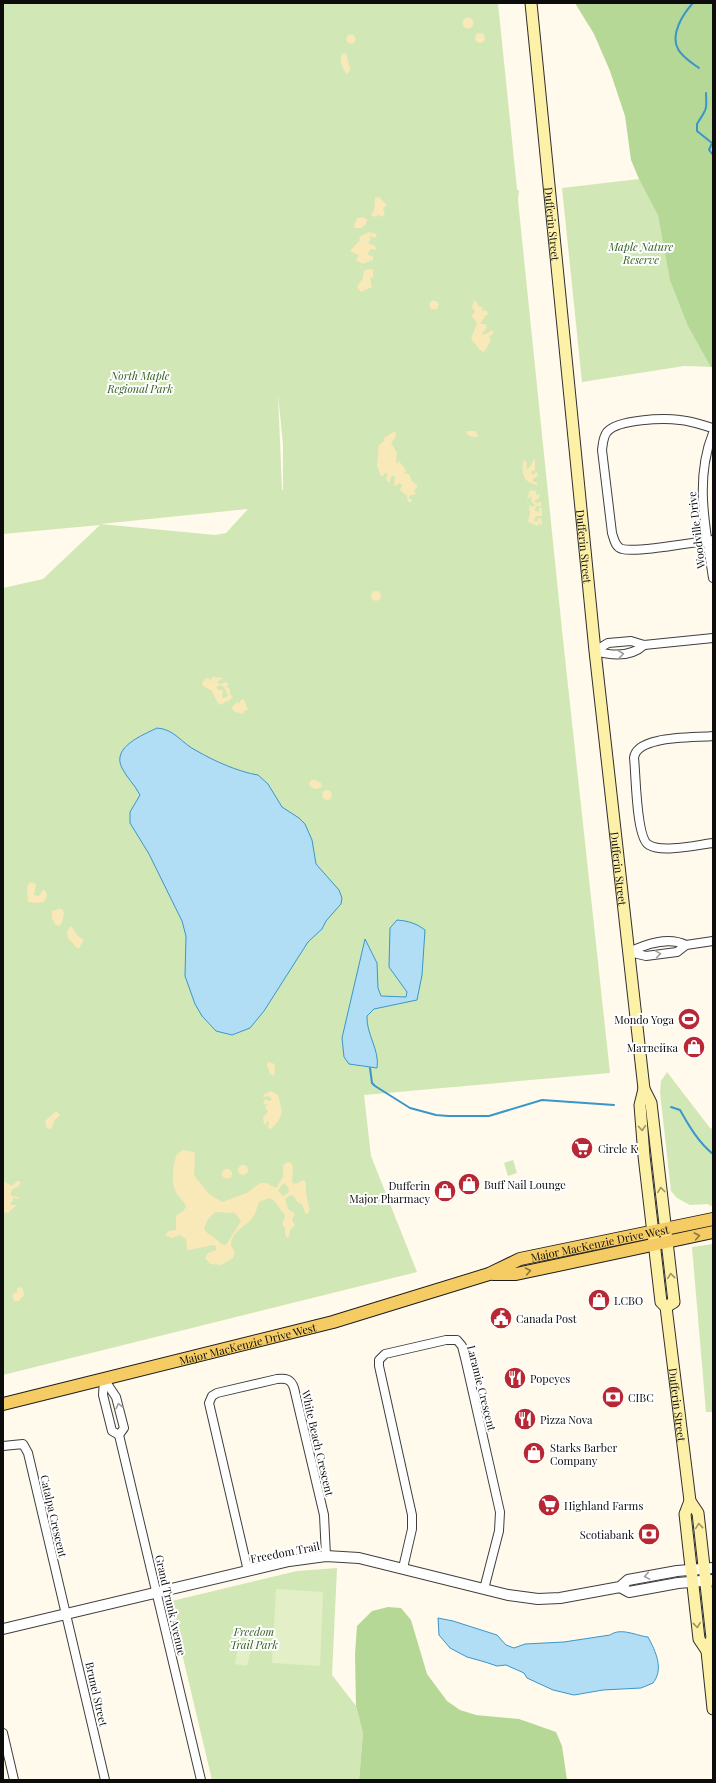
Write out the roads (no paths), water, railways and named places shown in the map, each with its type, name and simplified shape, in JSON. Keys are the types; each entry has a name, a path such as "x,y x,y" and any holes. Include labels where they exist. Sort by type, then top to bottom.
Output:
{"main road":[{"name":"Dufferin Street","path":"531,3 595,650 644,1089 640,1105 652,1231 661,1302 666,1307 690,1501 698,1513 708,1569 712,1638 707,1651 713,1709"},
{"name":"Dufferin Street","path":"644,1089 651,1103 674,1302 666,1307"},
{"name":"Major MacKenzie Drive West","path":"3,1404 333,1322 489,1274 520,1259 713,1219"},
{"name":"Major MacKenzie Drive West","path":"489,1274 516,1274 713,1232"},
{"name":"Dufferin Street","path":"690,1501 685,1514 692,1582 699,1639 707,1651"}],"street":[{"path":"710,540 641,549 621,549 616,545 612,534 602,450 604,438 608,431 617,425 664,419 680,420 713,428"},
{"name":"Woodville Drive","path":"713,433 705,459 702,489 710,540 713,578"},
{"path":"595,650 608,643 631,641 644,645 713,638"},
{"path":"595,650 609,655 637,652 644,645"},
{"path":"713,736 651,741 638,748 635,752 634,758 640,830 644,842 650,846 664,849 713,843"},
{"path":"629,952 648,944 677,940 686,945"},
{"path":"629,952 646,956 677,952 686,945 713,941"},
{"name":"Laramie Crescent","path":"403,1568 412,1529 412,1515 379,1366 379,1360 385,1354 446,1340 457,1340 462,1346 466,1362 500,1512 499,1531 484,1589"},
{"name":"White Beach Crescent","path":"248,1571 209,1403 212,1396 216,1393 286,1378 290,1380 294,1388 324,1515 326,1556"},
{"name":"Grand Trunk Avenue","path":"104,1379 103,1394 112,1431 119,1435 201,1780"},
{"name":"Grand Trunk Avenue","path":"104,1379 117,1398 124,1428 119,1435"},
{"name":"Catalpa Crescent","path":"3,1446 20,1444 27,1448 66,1614"},
{"name":"Freedom Trail","path":"3,1629 305,1558 326,1556 359,1558 518,1597 538,1599 560,1598 620,1587 628,1580 691,1570 708,1569"},
{"name":"Freedom Trail","path":"620,1587 629,1592 692,1582 709,1581"},
{"name":"Brunel Street","path":"66,1614 106,1780"},
{"path":"3,1734 14,1780"}],"water":[{"path":"157,728 169,731 192,748 219,762 235,769 258,775 268,784 282,807 299,818 305,824 312,840 316,864 339,890 342,898 341,904 326,921 322,929 308,942 264,1011 250,1028 232,1035 216,1031 202,1016 195,1004 185,976 186,936 182,921 149,854 130,823 130,812 140,795 122,768 120,761 121,754 130,743"},
{"path":"397,920 412,923 425,930 422,975 417,1000 374,1009 367,1016 367,1023 377,1055 377,1068 349,1064 344,1057 342,1038 365,939 377,963 378,988 381,996 406,997 407,992 389,967 390,928"},
{"path":"438,1618 453,1621 497,1635 506,1645 514,1648 525,1644 564,1642 610,1635 619,1632 648,1637 658,1660 658,1672 653,1683 641,1688 603,1690 574,1695 553,1690 527,1678 524,1673 506,1665 497,1666 467,1657 450,1648 439,1635"}],"waterway":[{"path":"693,3 679,24 676,43 682,55 699,68"},
{"path":"706,93 706,107 697,124 697,131 712,143 709,150 713,155"},
{"path":"370,1068 372,1083 375,1086 410,1108 436,1115 489,1116 542,1100 614,1105"},
{"path":"671,1107 680,1110 699,1139 713,1154"}],"place":[{"name":"Mondo Yoga","path":"689,1019"},
{"name":"Матвейка","path":"694,1047"},
{"name":"Circle K","path":"582,1148"},
{"name":"Buff Nail Lounge","path":"469,1184"},
{"name":"Dufferin Major Pharmacy","path":"445,1191"},
{"name":"LCBO","path":"599,1300"},
{"name":"Canada Post","path":"501,1318"},
{"name":"Popeyes","path":"515,1378"},
{"name":"CIBC","path":"613,1397"},
{"name":"Pizza Nova","path":"525,1419"},
{"name":"Starks Barber Company","path":"534,1453"},
{"name":"Highland Farms","path":"549,1505"},
{"name":"Scotiabank","path":"649,1534"}],"park label":[{"name":"Maple Nature Reserve","path":"641,252"},
{"name":"North Maple Regional Park","path":"140,381"},
{"name":"Freedom Trail Park","path":"254,1637"}]}
